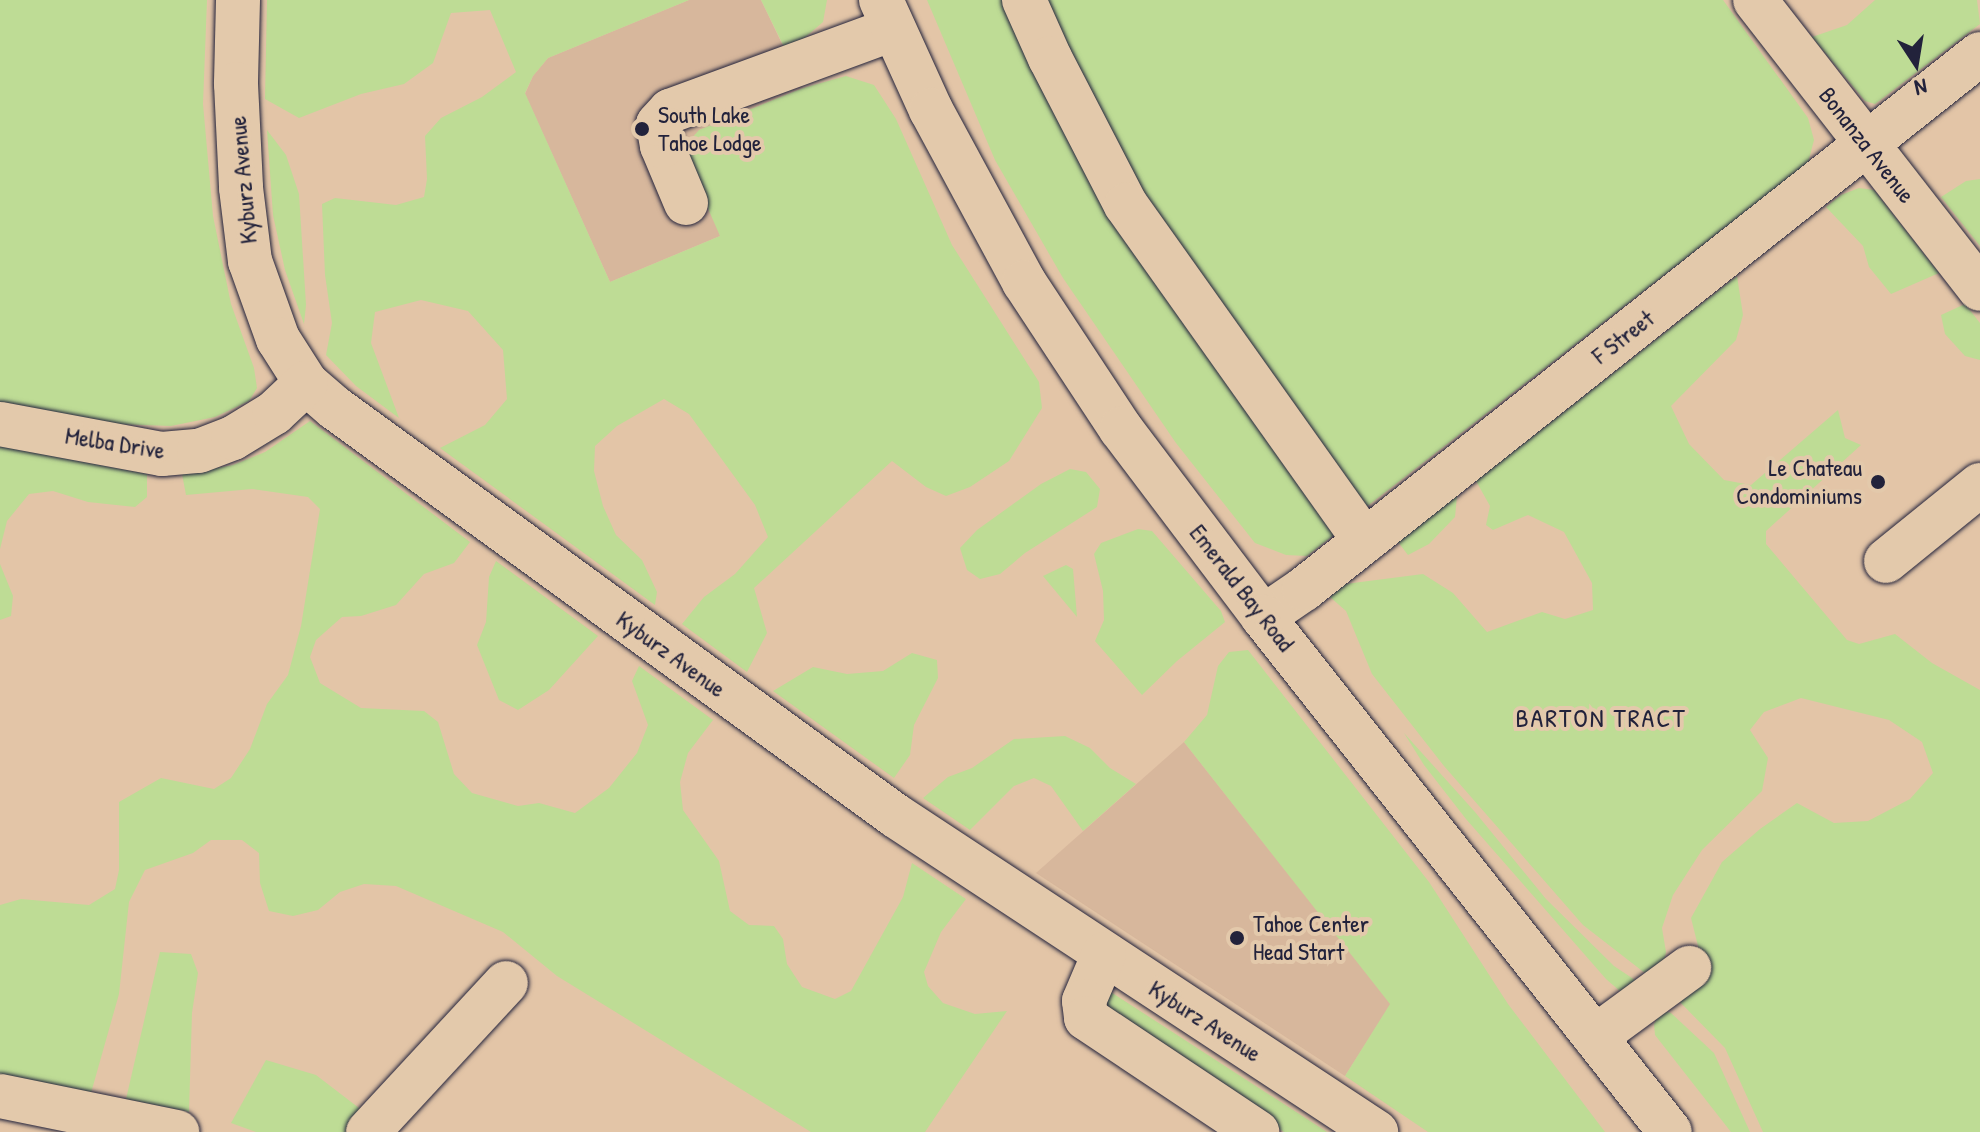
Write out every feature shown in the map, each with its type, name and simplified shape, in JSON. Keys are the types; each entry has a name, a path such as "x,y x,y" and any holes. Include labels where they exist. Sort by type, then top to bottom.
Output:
{"main road":[{"name":"Kyburz Avenue","path":"238,0 236,84 241,188 250,261 278,339 306,383 335,408 954,857 1376,1132"},
{"path":"1024,0 1063,84 1126,205 1219,341 1365,541"},
{"name":"Bonanza Avenue","path":"1755,0 1980,289"},
{"path":"686,203 662,146 658,124 670,111 887,14"},
{"name":"Emerald Bay Road","path":"887,14 967,178 1046,318 1121,429 1263,617 1670,1132"},
{"name":"F Street","path":"1263,617 1365,541 1980,54"},
{"name":"Melba Drive","path":"0,424 162,454 199,451 233,438 274,413 306,383"},
{"path":"1886,561 1980,485"},
{"path":"1104,954 1084,1001 1086,1018 1257,1132"},
{"path":"1595,1037 1689,968"},
{"path":"368,1132 506,983"},
{"path":"0,1096 177,1132"}],"shaded area":[{"path":"689,0 761,0 803,88 699,130 720,236 610,282 525,94 533,76 548,58"},
{"name":"Tahoe Center Head Start","path":"1184,742 1391,1004 1345,1076 1036,873"}],"green space":[{"path":"0,0 207,0 203,104 213,216 231,304 254,368 257,388 249,401 215,417 171,426 112,424 0,402"},
{"path":"267,0 689,0 548,58 533,76 525,93 610,282 720,236 682,149 699,130 803,88 846,76 874,85 896,119 952,245 1039,382 1042,408 1009,461 970,487 946,496 926,487 892,461 754,588 767,633 747,672 682,624 704,597 735,574 768,537 755,505 689,414 664,399 617,426 595,446 594,471 603,506 616,535 642,560 657,592 655,605 440,448 485,425 507,399 503,350 468,311 421,300 375,312 371,343 399,418 356,386 326,355 332,323 325,275 322,204 335,198 396,205 424,197 427,179 425,136 441,118 482,97 516,72 490,10 451,13 433,63 404,84 361,94 299,118 265,99"},
{"path":"761,0 827,0 823,22 787,53"},
{"path":"927,0 1013,0 1339,531 1307,556 1286,555 1255,543 1176,443 1063,278 995,160"},
{"path":"1035,0 1723,0 1808,118 1814,140 1808,163 1365,508 1152,217"},
{"path":"1875,0 1977,0 1980,24 1875,104 1865,101 1812,37 1847,25"},
{"path":"267,130 286,155 299,194 306,305 304,324 285,270 273,215"},
{"path":"1980,179 1980,246 1941,197 1966,181"},
{"path":"1859,188 1874,190 1939,273 1891,294 1869,267 1863,246 1826,207 1841,195"},
{"path":"1737,276 1743,315 1736,340 1671,406 1689,444 1724,480 1751,485 1838,410 1845,438 1861,445 1766,531 1766,544 1847,640 1859,644 1895,634 1932,663 1980,690 1980,1132 1763,1132 1725,1048 1676,998 1705,974 1691,918 1722,862 1760,829 1797,803 1834,823 1868,821 1910,799 1933,773 1922,742 1889,720 1801,698 1764,712 1750,730 1768,758 1762,791 1702,850 1673,895 1662,928 1666,952 1663,966 1650,977 1583,925 1444,766 1372,674 1346,611 1330,597 1345,584 1423,574 1453,593 1487,632 1542,612 1565,619 1593,610 1592,583 1564,532 1528,515 1493,530 1486,525 1490,506 1476,481"},
{"path":"1965,304 1980,323 1980,360 1965,356 1945,334 1941,315"},
{"path":"310,421 470,542 454,563 424,574 396,605 361,616 342,617 316,640 310,657 320,683 361,708 424,711 438,722 454,774 472,793 518,806 539,803 575,813 609,788 637,753 648,725 632,681 639,666 713,720 688,753 680,782 683,810 719,861 730,911 749,925 774,926 783,939 787,964 802,987 835,999 851,991 903,897 912,863 966,899 941,932 924,972 928,986 943,1003 975,1014 1007,1011 925,1132 811,1132 557,976 503,932 396,886 364,884 340,892 318,910 293,916 269,911 260,883 259,853 242,840 211,840 193,853 145,870 129,902 119,994 91,1093 0,1076 0,905 21,899 89,905 115,889 119,870 119,802 161,778 214,789 231,778 250,749 267,704 288,675 301,626 320,509 308,497 252,489 186,495 182,474 233,465 265,452"},
{"path":"0,446 147,474 147,497 135,507 88,502 53,491 29,494 7,521 0,549"},
{"path":"1070,469 1086,472 1100,489 1097,507 1025,553 1000,574 980,579 967,570 960,548 977,530 1041,484"},
{"path":"1457,496 1455,517 1429,544 1408,555 1398,542"},
{"path":"1138,529 1152,531 1221,611 1225,622 1177,661 1142,695 1095,641 1104,620 1103,591 1094,554 1101,543"},
{"path":"496,561 598,636 549,690 518,710 499,700 477,645 486,622 489,577"},
{"path":"0,564 13,596 11,616 0,620"},
{"path":"1066,565 1073,569 1077,617 1043,576"},
{"path":"1248,650 1429,882 1508,1004 1605,1132 1428,1132 1345,1076 1390,1004 1184,742 1207,715 1218,666 1229,652"},
{"path":"912,653 937,660 938,678 914,725 910,755 894,778 773,691 813,667 847,674 883,671"},
{"path":"1404,733 1475,812 1546,899 1614,966 1641,984 1621,992 1606,979 1466,819 1424,765"},
{"path":"1065,736 1090,748 1110,768 1136,784 1083,831 1051,786 1034,778 1014,786 970,830 923,798 948,777 972,768 1014,739"},
{"path":"160,952 191,954 198,973 192,1013 189,1112 126,1099"},
{"path":"1100,985 1327,1132 1284,1132 1108,1020"},
{"path":"1662,1010 1671,1013 1714,1053 1750,1132 1731,1132 1655,1035 1654,1024"},
{"path":"266,1060 316,1075 359,1108 355,1125 348,1132 256,1132 231,1123"}],"place":[{"name":"South Lake Tahoe Lodge","path":"642,129"},
{"name":"Le Chateau Condominiums","path":"1878,482"},
{"name":"Tahoe Center Head Start","path":"1237,938"}],"district":[{"name":"BARTON TRACT","path":"1601,718"}]}
